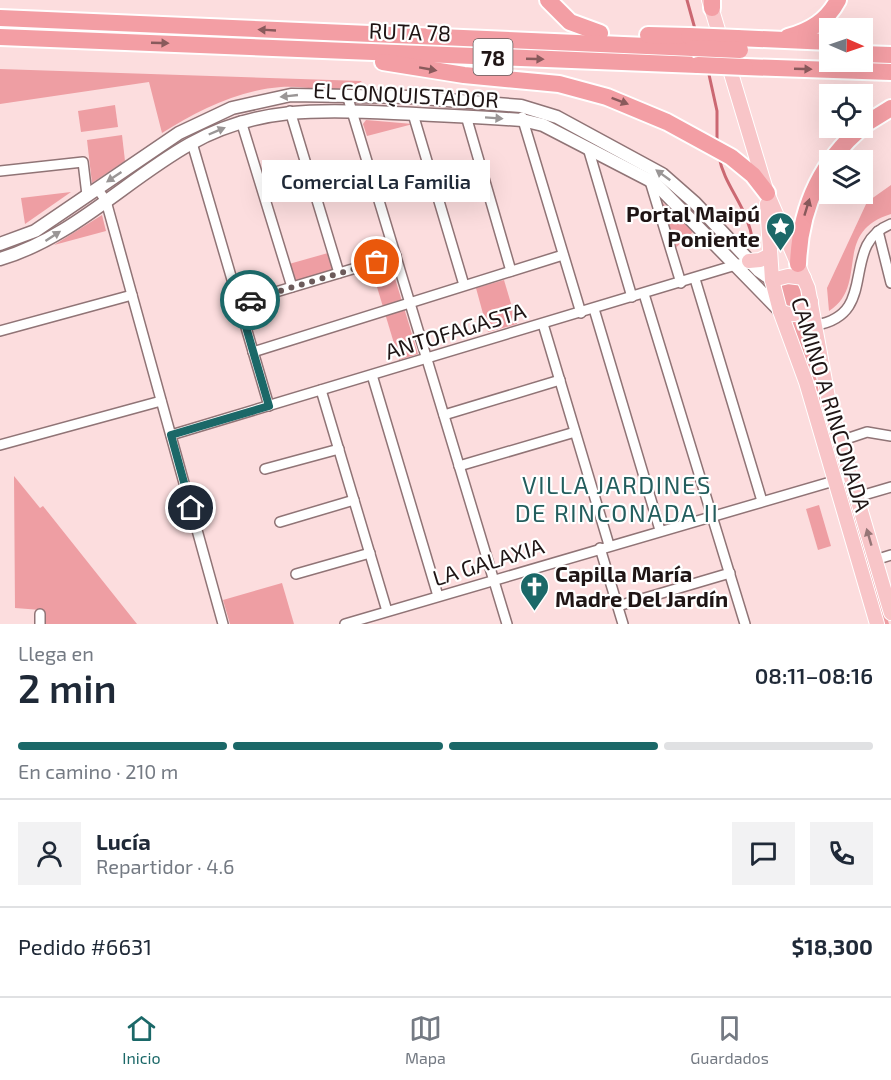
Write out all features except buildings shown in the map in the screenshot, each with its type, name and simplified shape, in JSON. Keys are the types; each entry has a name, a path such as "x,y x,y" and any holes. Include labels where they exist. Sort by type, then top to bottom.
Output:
{"highway":[{"path":"548,0 570,22 600,33"},
{"path":"776,40 815,26 828,15 838,0"},
{"name":"RUTA 78","path":"0,18 325,33 691,42"},
{"path":"325,33 370,29 450,28 600,33 819,52"},
{"name":"RUTA 78","path":"0,37 891,72"},
{"path":"739,44 776,40 819,42"},
{"path":"873,43 891,44"},
{"path":"287,48 464,75 551,83 591,92 646,112 731,157 749,171 767,193"},
{"path":"873,54 891,55"},
{"path":"873,120 891,108"},
{"path":"801,271 801,233 811,194 829,160 851,138"}],"main road":[{"name":"CAMINO A RINCONADA","path":"711,3 767,193 801,271 811,301 825,385 891,613"},
{"name":"EL CONQUISTADOR","path":"0,244 35,231 179,133 232,108 291,95 347,95 521,106 551,114 662,174 695,203 749,261 772,280"},
{"name":"EL CONQUISTADOR","path":"0,259 33,248 192,143 241,121 290,111 352,111 522,120 543,125 649,178 667,192 735,267 780,311"},
{"name":"CAMINO A RINCONADA","path":"767,193 772,280 780,311 806,382 877,624"},
{"path":"749,261 760,260 770,255"},
{"path":"772,280 801,271"},
{"path":"780,311 789,315 798,314 811,301"}],"street":[{"path":"347,95 507,624"},
{"path":"521,106 522,120 581,313"},
{"path":"290,111 339,273"},
{"path":"413,114 464,285"},
{"path":"466,117 511,271"},
{"path":"241,121 292,287"},
{"path":"192,143 269,406"},
{"path":"588,148 632,297"},
{"path":"0,171 83,162 92,192 106,201 223,624"},
{"path":"649,178 681,283"},
{"path":"816,325 837,318 853,301 859,284 862,254 878,231 891,224"},
{"path":"878,231 891,284"},
{"path":"253,352 563,255"},
{"path":"239,303 396,256"},
{"name":"ANTOFAGASTA","path":"171,435 749,261"},
{"path":"695,279 762,501"},
{"path":"644,294 745,624"},
{"path":"0,331 132,295"},
{"path":"594,309 660,530"},
{"path":"543,324 575,432 623,624"},
{"path":"372,375 438,596"},
{"path":"444,416 560,380"},
{"path":"321,390 387,611"},
{"path":"0,445 161,401"},
{"path":"459,466 575,432"},
{"path":"840,441 867,432 891,436"},
{"path":"265,470 339,449"},
{"name":"LA GALAXIA","path":"345,624 850,476"},
{"path":"857,496 891,487"},
{"path":"280,522 354,500"},
{"path":"296,574 370,553"},
{"path":"875,560 891,555"},
{"path":"618,606 730,573"}],"shaded area":[{"path":"0,69 362,81 334,89 281,87 250,92 219,103 162,133 149,82 0,104"},
{"path":"115,105 118,127 81,132 78,111"},
{"path":"366,120 413,124 367,136 363,124"},
{"path":"122,135 125,161 92,183 87,140"},
{"path":"891,185 891,214 873,222 862,233 856,246 848,287 841,300 829,311 827,288 866,204 873,204 873,198"},
{"path":"71,192 25,224 21,198"},
{"path":"656,200 661,201 693,232 671,252"},
{"path":"102,215 106,231 54,245"},
{"path":"328,253 334,271 295,283 289,264"},
{"path":"390,262 418,354 399,360 371,267"},
{"path":"504,280 517,324 488,332 476,288"},
{"path":"799,282 805,298 795,308 784,306 781,286 783,283"},
{"path":"810,312 844,468 836,470 786,318"},
{"path":"14,476 40,508 43,506 137,624 42,624 41,610 15,608"},
{"path":"843,483 850,490 889,624 881,624 840,486"},
{"path":"819,505 831,546 818,550 806,509"},
{"path":"282,583 294,624 230,624 223,600"}],"waterway":[{"path":"687,0 695,29"},
{"path":"708,70 717,111 717,142"},
{"path":"719,157 726,178 746,218 753,243"}],"way so far":[{"path":"250,300 377,262"}],"place":[{"name":"Portal Maipú Poniente","path":"781,252"},
{"name":"Comercial La Familia","path":"377,262"},
{"name":"Capilla María Madre Del Jardín","path":"534,612"}],"district":[{"name":"VILLA JARDINES DE RINCONADA II","path":"617,498"}],"route":[{"path":"191,508 171,435 269,406 239,303 250,300"}]}
